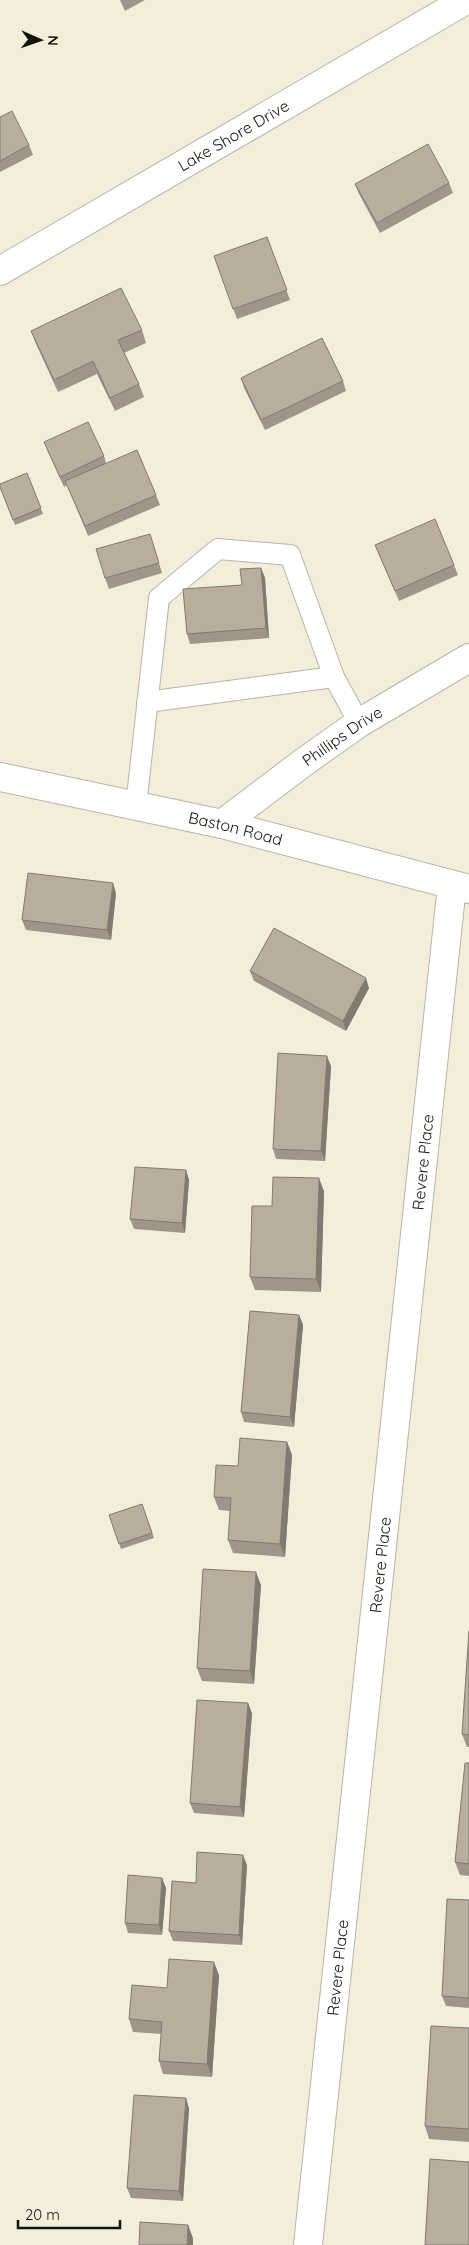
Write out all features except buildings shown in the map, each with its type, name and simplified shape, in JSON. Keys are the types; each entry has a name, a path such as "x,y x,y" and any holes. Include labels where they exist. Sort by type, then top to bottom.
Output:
{"street":[{"name":"Lake Shore Drive","path":"0,271 466,0"},
{"name":"Phillips Drive","path":"222,824 359,723 469,658"},
{"name":"Baston Road","path":"0,777 222,824 461,887"},
{"name":"Revere Place","path":"308,2245 461,887"}],"lane":[{"path":"136,806 159,598 218,549 290,555 334,677 359,723"},
{"path":"147,702 334,677"}]}
